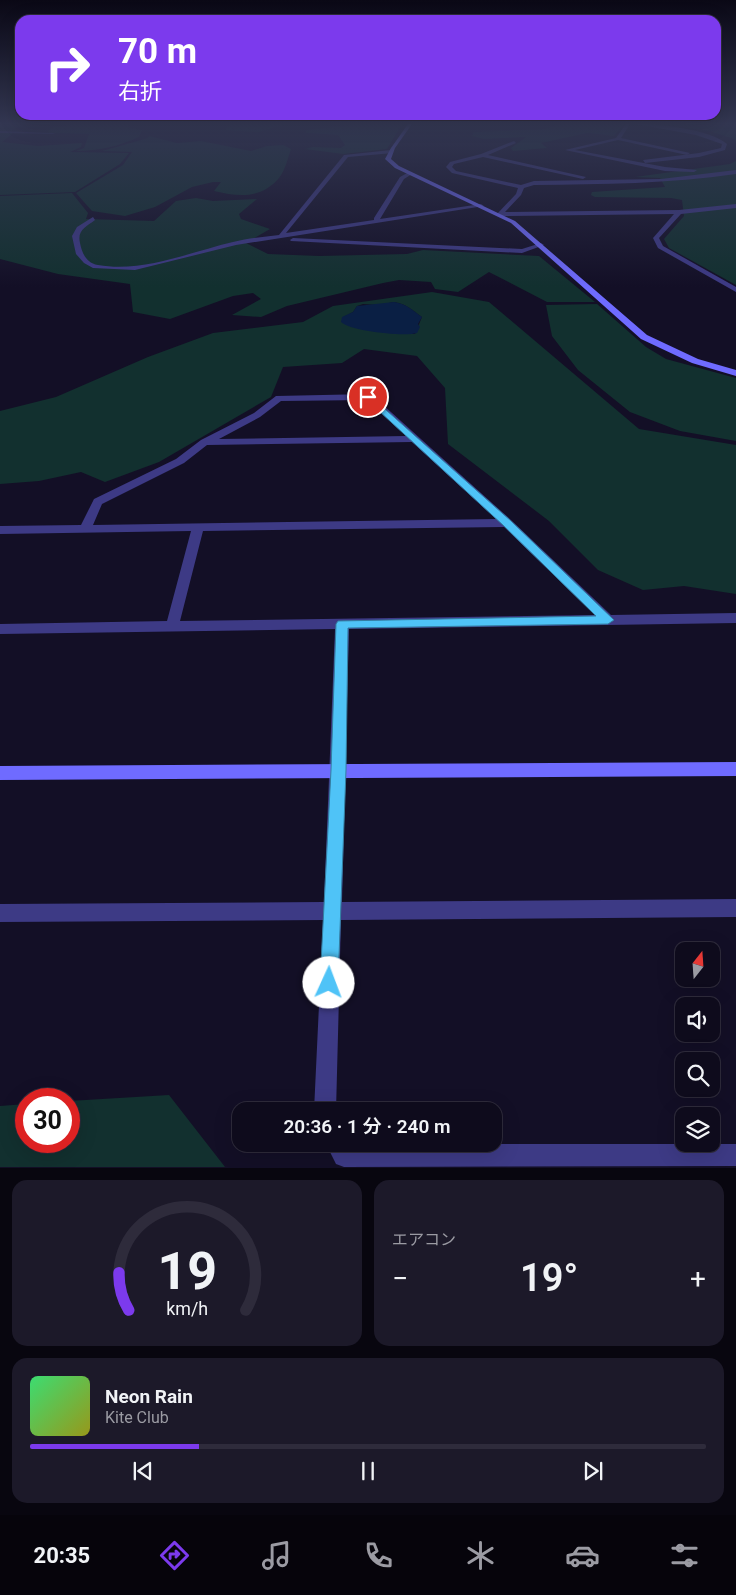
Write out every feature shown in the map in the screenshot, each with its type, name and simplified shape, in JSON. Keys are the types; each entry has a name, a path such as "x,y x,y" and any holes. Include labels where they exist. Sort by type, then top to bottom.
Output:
{"street":[{"path":"281,236 328,179"},
{"path":"378,222 377,218 402,179"},
{"path":"419,179 500,214 513,222 644,337 695,361 736,373"},
{"path":"483,179 521,187 534,183 676,179"},
{"path":"588,179 604,182"},
{"path":"500,214 519,194 521,187"},
{"path":"93,219 79,228 75,236 79,254 86,262 95,267 104,269 135,268 157,264 236,242 481,206"},
{"path":"500,214 679,212 736,206"},
{"path":"679,212 656,238 660,247 736,290"},
{"path":"281,236 290,240 522,251 541,246"},
{"path":"85,529 98,502 180,461 205,442 257,415 279,398 368,397 508,523 608,620"},
{"path":"205,442 415,438"},
{"path":"0,530 508,523"},
{"path":"172,626 198,527"},
{"path":"0,629 736,618"},
{"path":"325,1102 342,624"},
{"path":"0,773 736,769"},
{"path":"0,913 736,908"},
{"path":"342,1152 344,1156 736,1155"}],"green space":[{"path":"0,179 97,179 75,192 0,195"},
{"path":"100,179 278,179 265,190 249,195 214,191 221,182 192,187 155,207 125,216 92,211 76,193"},
{"path":"660,179 736,179 736,285 669,248 664,239 684,216 682,200 671,198 595,197 591,195 592,192 665,187"},
{"path":"72,193 88,213 86,219 154,221 176,201 196,198 213,201 257,199 239,214 241,219 270,229 246,243 268,254 319,256 407,254 423,250 539,256 595,302 547,302 489,272 458,292 435,289 431,282 399,280 287,306 261,317 232,315 261,299 253,293 233,296 170,319 133,312 130,284 58,274 0,259 0,196"},
{"path":"432,292 489,302 639,429 736,445 736,594 684,586 643,590 598,570 549,521 448,444 445,388 417,356 364,349 342,363 283,367 271,397 159,462 105,482 81,472 39,481 0,484 0,411 56,397 148,357 213,333 303,322 333,306","holes":["394,302 402,304 422,317 415,334 377,331 342,318 353,312 357,306 363,304 378,305"]},
{"path":"597,304 646,347 666,359 736,378 736,441 680,431 630,412 578,370 552,336 546,305"},
{"path":"169,1095 225,1167 0,1167 0,1106 15,1105 15,1153 80,1153 80,1100"}],"water":[{"path":"394,302 406,306 422,317 418,324 420,327 417,333 378,332 355,328 341,322 342,317 353,312 357,306"}],"route":[{"path":"329,983 342,624 608,620 508,523 368,397"}]}
